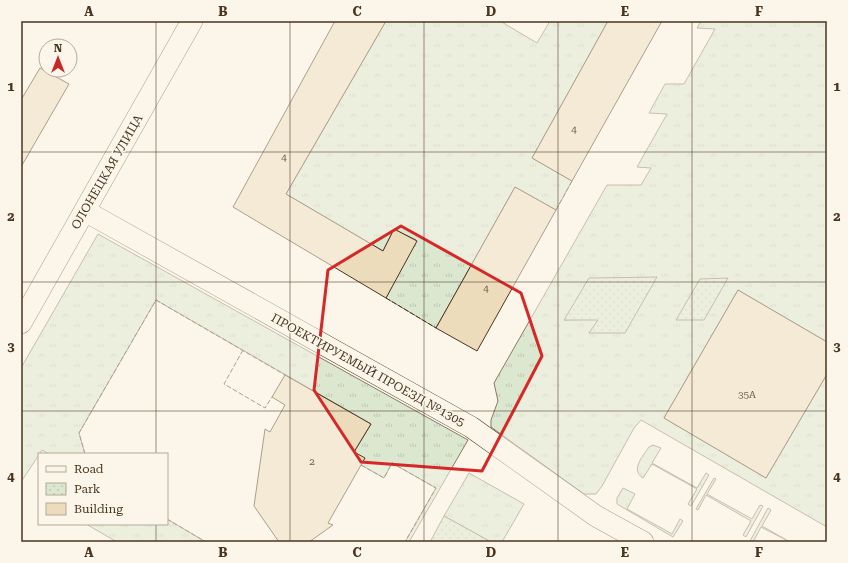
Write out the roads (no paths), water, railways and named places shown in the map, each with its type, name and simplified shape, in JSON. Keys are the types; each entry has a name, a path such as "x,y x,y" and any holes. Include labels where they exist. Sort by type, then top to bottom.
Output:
{"street":[{"name":"ОЛОНЕЦКАЯ УЛИЦА","path":"21,323 192,21"},
{"name":"ПРОЕКТИРУЕМЫЙ ПРОЕЗД №1305","path":"84,211 470,427 596,516 642,542"}]}
